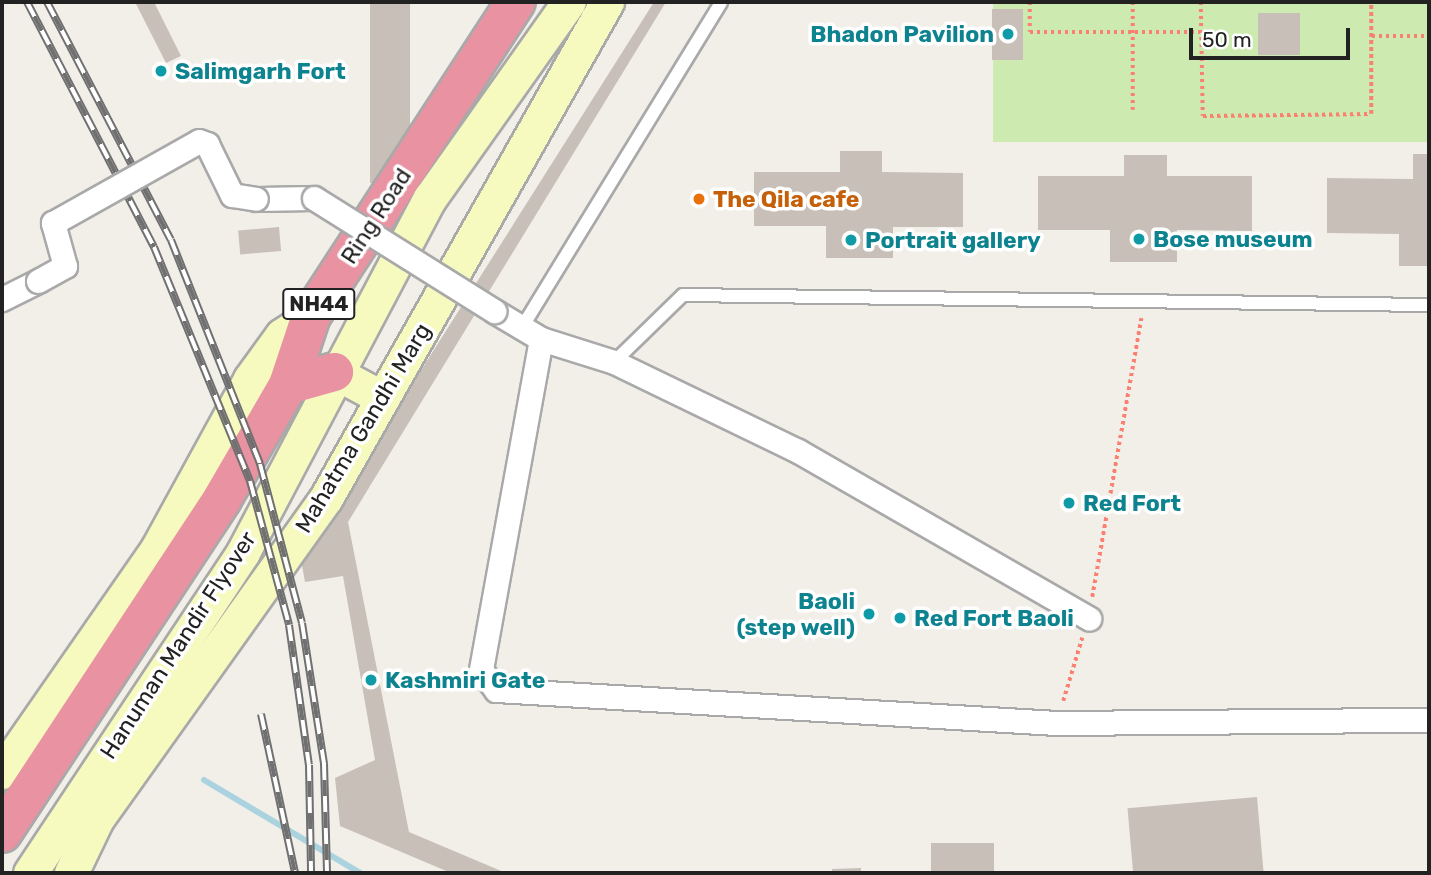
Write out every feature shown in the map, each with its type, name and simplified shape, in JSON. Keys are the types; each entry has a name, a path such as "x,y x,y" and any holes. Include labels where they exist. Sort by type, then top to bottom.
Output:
{"highway":[{"name":"Ring Road","path":"142,616 288,385 311,316 516,2"},
{"path":"288,385 334,372"},
{"path":"142,616 157,549"},
{"name":"Hanuman Mandir Flyover","path":"2,833 142,616"}],"street":[{"path":"383,398 334,372 430,198 569,2"},
{"name":"Mahatma Gandhi Marg","path":"71,873 97,819 326,498 607,2"},
{"path":"2,299 65,266 53,223 199,141 207,144 232,195 256,199 314,198 531,334 614,362 798,451 1089,618"},
{"path":"2,772 157,549 250,379 282,335 311,316"},
{"path":"531,334 481,670 496,690 1057,723 1429,720"},
{"name":"Hanuman Mandir Flyover","path":"30,873 243,552 334,372"}],"lane":[{"path":"531,334 721,2"},
{"path":"614,362 683,295 1429,305"}],"path":[{"path":"1030,2 1030,32 1200,32"},
{"path":"1133,2 1133,110"},
{"path":"1201,2 1203,116 1371,114 1371,2"},
{"path":"1371,36 1429,36"},
{"path":"1057,723 1089,618 1144,302"}],"green space":[{"path":"993,2 1429,2 1429,142 993,142"}],"building":[{"path":"135,2 154,2 181,56 166,63"},
{"path":"370,2 410,2 410,183 370,183"},
{"path":"654,2 666,2 348,522 409,832 506,873 451,873 340,826 335,778 375,760 343,576 305,582 301,560"},
{"name":"Bhadon Pavilion","path":"992,9 1023,9 1023,60 992,60"},
{"path":"1258,13 1300,13 1300,55 1258,55"},
{"path":"840,151 882,151 882,172 963,173 963,227 893,227 893,258 826,258 826,226 754,226 754,172 840,172"},
{"path":"1413,154 1429,154 1429,266 1399,266 1399,234 1327,233 1327,178 1413,179"},
{"path":"1124,155 1167,155 1167,176 1252,176 1252,231 1177,230 1177,262 1110,262 1110,230 1038,230 1038,176 1124,176"},
{"path":"279,227 281,251 240,254 238,231"},
{"path":"1257,797 1264,873 1133,873 1127,808"},
{"path":"931,843 994,843 994,873 931,873"},
{"path":"861,868 861,873 832,873 832,869"}],"waterway":[{"path":"204,780 360,873"}],"railway":[{"path":"27,2 154,247 250,481 289,625 309,765 311,873"},
{"path":"47,2 171,240 260,464 302,623 324,764 327,873"},
{"path":"261,714 295,873"}],"place":[{"name":"Bhadon Pavilion","path":"1008,34"},
{"name":"Salimgarh Fort","path":"161,71"},
{"name":"The Qila cafe","path":"699,199"},
{"name":"Bose museum","path":"1139,239"},
{"name":"Portrait gallery","path":"851,240"},
{"name":"Red Fort","path":"1069,503"},
{"name":"Baoli (step well)","path":"869,614"},
{"name":"Red Fort Baoli","path":"900,618"},
{"name":"Kashmiri Gate","path":"371,680"}]}
